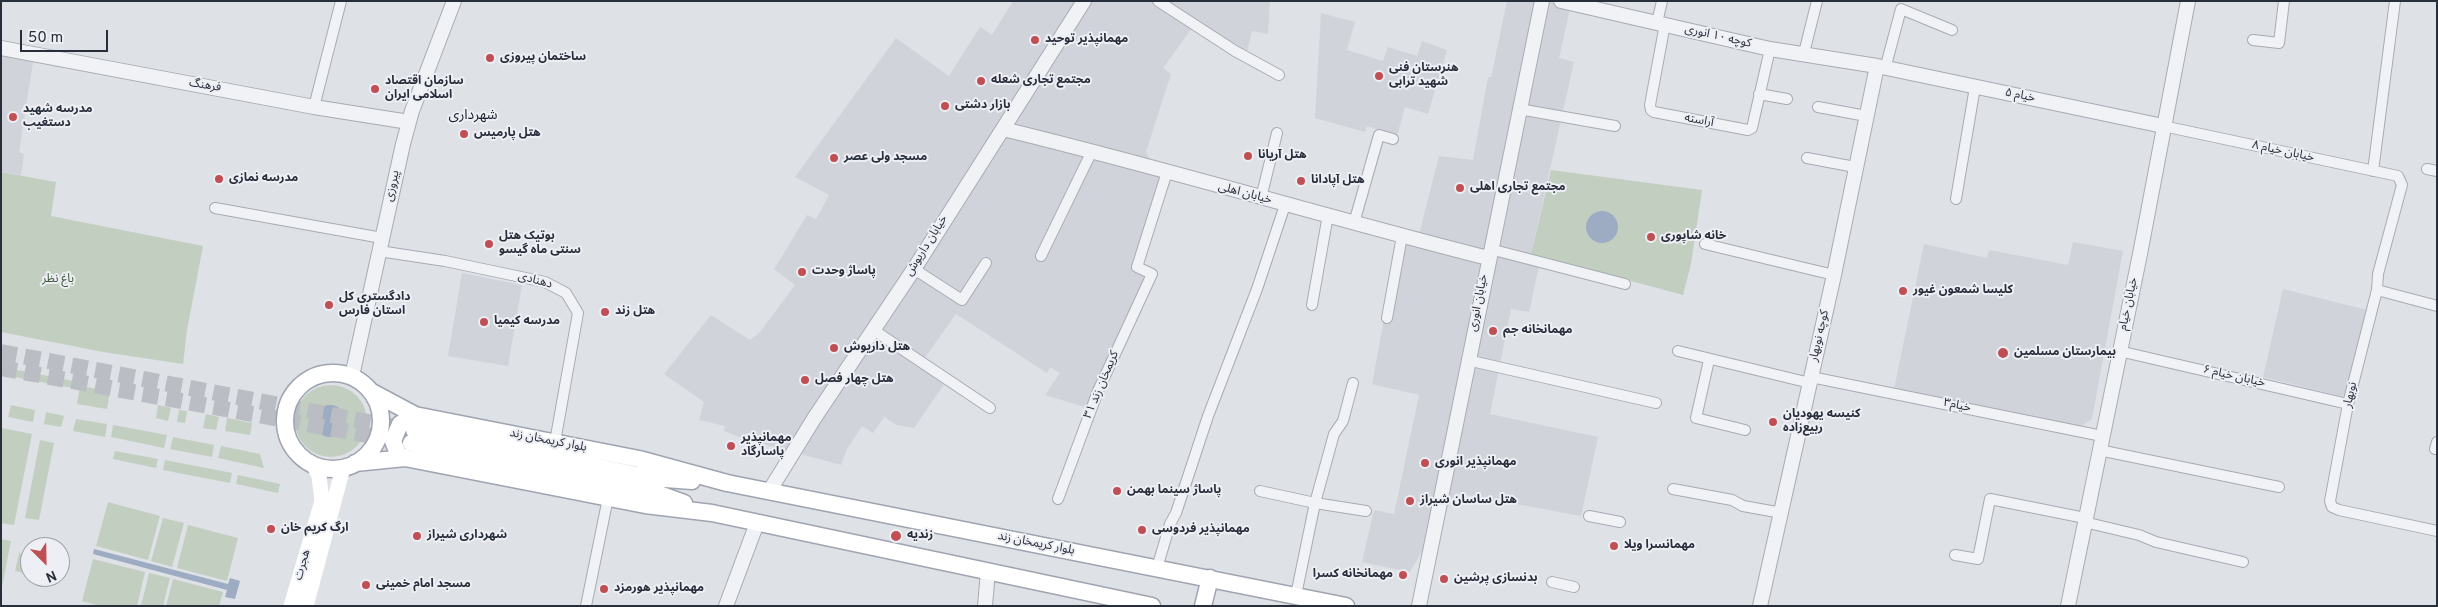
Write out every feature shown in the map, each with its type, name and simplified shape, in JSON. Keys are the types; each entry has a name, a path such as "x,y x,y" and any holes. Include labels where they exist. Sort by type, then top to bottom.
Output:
{"main road":[{"path":"329,373 352,376 372,392 378,404 381,418 380,432 370,450 349,466 328,469 314,466 301,458 292,447 286,433 284,416 293,392 303,383 315,376 329,373"},
{"name":"بلوار کریمخان زند","path":"372,392 411,437 608,498 712,513 1152,606"},
{"name":"بلوار کریمخان زند","path":"411,437 652,478 727,483 770,490 1346,606"},
{"name":"بلوار کریمخان زند","path":"411,437 648,490 712,513"},
{"name":"بلوار کریمخان زند","path":"349,466 411,437 555,442 640,459 727,483"},
{"name":"هجرت","path":"306,606 327,503 314,466"},
{"name":"هجرت","path":"291,606 327,503 349,466"},
{"path":"1203,606 1210,578"}],"street":[{"path":"314,107 341,1"},
{"name":"پیروزی","path":"352,376 380,244 409,122 454,1"},
{"name":"خیابان داریوش","path":"770,490 872,329 914,269 1084,1"},
{"path":"1158,1 1235,51 1279,75"},
{"name":"خیابان انوری","path":"1419,606 1467,360 1542,1"},
{"name":"کوچه ۱۰ انوری","path":"1561,1 1770,49 1804,52 1881,68"},
{"path":"1661,23 1662,1"},
{"path":"1804,52 1817,1"},
{"name":"خیابان خیام","path":"2068,606 2084,520 2140,254 2188,1"},
{"path":"2253,40 2279,43 2284,1"},
{"path":"2373,171 2395,1"},
{"path":"1881,68 1899,11 1902,9 1952,30"},
{"name":"آراسته","path":"1661,23 1651,110 1748,130 1752,128 1770,49"},
{"name":"فرهنگ","path":"1,48 314,107 409,122"},
{"name":"۵ خیام","path":"1881,68 2163,126"},
{"name":"کوچه نوبهار","path":"1760,606 1834,276 1866,116 1881,68"},
{"path":"1956,199 1975,87"},
{"path":"1759,94 1787,99"},
{"path":"1818,107 1866,116"},
{"path":"1519,109 1615,126"},
{"name":"خیابان خیام ۸","path":"2163,126 2398,176 2402,180"},
{"name":"خیابان اهلی","path":"1003,129 1092,151 1402,236 1489,253"},
{"path":"1260,198 1277,133"},
{"path":"1354,223 1379,134 1393,139"},
{"path":"1041,256 1092,151"},
{"path":"1807,158 1855,167"},
{"name":"کریمخان زند ۳۱","path":"1058,499 1098,391 1152,274 1137,267 1167,172"},
{"name":"نوبهار","path":"2402,180 2348,404 2330,501 2332,507 2437,531"},
{"path":"1157,568 1170,524 1176,513 1208,416 1257,290 1285,205"},
{"name":"دهنادی","path":"215,208 545,282 566,293 578,313 555,442"},
{"path":"1312,305 1328,215"},
{"path":"1387,318 1402,236"},
{"path":"1704,244 1834,276"},
{"path":"1489,253 1625,284"},
{"path":"914,269 962,300 986,263"},
{"path":"2377,290 2437,306"},
{"path":"872,329 990,408"},
{"name":"خیام۳","path":"1678,351 1710,360 2102,436"},
{"name":"خیابان خیام ۶","path":"2119,351 2348,404"},
{"path":"1467,360 1656,403"},
{"path":"1710,360 1696,418 1745,430"},
{"path":"1296,595 1315,503 1334,434 1343,421 1353,383"},
{"path":"2099,450 2279,487"},
{"path":"1674,489 1732,500 1743,506 1782,513"},
{"path":"1260,490 1315,503 1366,511"},
{"path":"586,606 608,498"},
{"path":"1955,555 1978,559 1990,498 2084,520 2139,535 2156,542 2243,562"},
{"path":"1589,516 1620,522"},
{"path":"726,606 757,522"},
{"path":"985,606 988,571"},
{"path":"1552,582 1574,587"}],"shaded area":[{"path":"1013,1 1270,2 1268,34 1252,31 1247,52 1192,28 1163,68 1171,74 1146,152 1161,182 1137,263 1154,271 1088,408 1045,395 1060,373 1050,367 1047,373 956,314 924,359 947,380 914,428 896,425 884,417 873,433 862,426 847,449 841,465 767,445 759,445 724,431 725,426 699,420 704,402 664,374 711,315 750,340 760,332 795,285 774,269 807,215 816,219 829,195 795,177 896,38 949,76 980,27 992,35"},
{"path":"1507,1 1567,1 1569,13 1559,58 1574,62 1531,254 1541,257 1529,312 1511,309 1490,414 1598,437 1581,516 1456,493 1410,572 1362,562 1374,510 1394,514 1419,395 1372,384 1399,238 1417,242 1439,156 1473,160 1488,77 1491,77"},
{"name":"هنرستان فنی شهید ترابی","path":"1321,13 1355,22 1347,50 1383,61 1388,47 1417,56 1422,41 1447,50 1428,114 1405,107 1397,136 1367,126 1365,132 1315,118"},
{"name":"مدرسه شهید دستغیب","path":"1,56 33,62 19,152 24,154 21,175 1,172"},
{"name":"بیمارستان مسلمین","path":"2073,242 2123,251 2092,419 2080,427 1894,389 1924,244 1987,258 1989,250 2068,265"},
{"name":"مدرسه کیمیا","path":"462,273 522,285 508,366 448,356"},
{"path":"2283,289 2367,310 2345,395 2341,396 2263,377"}],"green space":[{"path":"1551,170 1702,190 1691,264 1683,295 1531,254"},
{"name":"باغ نظر","path":"1,172 56,182 51,216 203,246 187,330 183,364 103,352 1,332"},
{"path":"17,370 74,381 72,388 15,377"},
{"path":"338,385 357,395 365,407 367,421 365,435 357,447 345,455 324,457 305,447 297,435 295,414 305,395 317,387"},
{"path":"80,386 110,391 107,409 77,404"},
{"path":"11,405 35,410 33,422 8,417"},
{"path":"158,405 171,408 168,421 156,418"},
{"path":"179,410 187,411 185,423 177,422"},
{"path":"46,412 64,416 61,427 44,424"},
{"path":"206,414 219,417 216,430 203,428"},
{"path":"227,418 252,423 250,435 225,431"},
{"path":"76,419 107,424 105,437 73,431"},
{"path":"113,425 167,435 164,448 111,437"},
{"path":"1,428 32,434 14,525 1,523"},
{"path":"173,437 214,445 212,457 170,449"},
{"path":"40,440 54,443 39,520 25,518"},
{"path":"221,446 260,454 264,468 218,458"},
{"path":"115,451 158,459 156,468 113,459"},
{"path":"165,460 232,473 230,483 163,470"},
{"path":"238,475 280,484 278,493 236,484"},
{"path":"108,502 160,516 148,560 96,546"},
{"path":"163,518 184,523 172,567 151,561"},
{"path":"188,525 238,538 227,581 177,568"},
{"path":"1,539 11,541 1,592"},
{"path":"19,553 20,553 20,572 15,571"},
{"path":"93,559 145,572 137,606 100,606 82,601"},
{"path":"149,573 170,578 163,606 141,606"},
{"path":"173,579 223,592 219,606 166,606"}],"water":[{"path":"1602,211 1608,212 1613,216 1617,221 1617,233 1613,238 1608,242 1602,243 1596,242 1591,238 1587,233 1586,227 1587,221 1591,216 1596,212"},
{"path":"330,405 341,410 346,421 341,432 330,437 319,432 314,421 319,410"},
{"path":"94,549 228,584 230,578 240,581 235,599 225,597 227,590 93,554"}],"tunnel":[{"path":"1,352 411,430"},
{"path":"1,368 411,443"}],"place":[{"name":"مهمانپذیر توحید","path":"1035,40"},
{"name":"ساختمان پیروزی","path":"490,58"},
{"name":"هنرستان فنی شهید ترابی","path":"1379,76"},
{"name":"مجتمع تجاری شعله","path":"981,81"},
{"name":"سازمان اقتصاد اسلامی ایران","path":"375,89"},
{"name":"بازار دشتی","path":"945,106"},
{"name":"مدرسه شهید دستغیب","path":"13,117"},
{"name":"هتل پارمیس","path":"464,134"},
{"name":"هتل آریانا","path":"1248,156"},
{"name":"مسجد ولی عصر","path":"834,158"},
{"name":"مدرسه نمازی","path":"219,179"},
{"name":"هتل آپادانا","path":"1301,181"},
{"name":"مجتمع تجاری اهلی","path":"1460,188"},
{"name":"خانه شاپوری","path":"1651,237"},
{"name":"بوتیک هتل سنتی ماه گیسو","path":"489,244"},
{"name":"پاساژ وحدت","path":"802,272"},
{"name":"کلیسا شمعون غیور","path":"1903,291"},
{"name":"دادگستری کل استان فارس","path":"329,305"},
{"name":"هتل زند","path":"605,312"},
{"name":"مدرسه کیمیا","path":"484,322"},
{"name":"مهمانخانه جم","path":"1493,331"},
{"name":"هتل داریوش","path":"834,348"},
{"name":"بیمارستان مسلمین","path":"2003,353"},
{"name":"هتل چهار فصل","path":"805,380"},
{"name":"کنیسه یهودیان ربیع‌زاده","path":"1773,422"},
{"name":"مهمانپذیر پاسارگاد","path":"731,446"},
{"name":"مهمانپذیر انوری","path":"1425,463"},
{"name":"پاساژ سینما بهمن","path":"1117,491"},
{"name":"هتل ساسان شیراز","path":"1410,501"},
{"name":"ارگ کریم خان","path":"271,529"},
{"name":"مهمانپذیر فردوسی","path":"1142,530"},
{"name":"شهرداری شیراز","path":"417,536"},
{"name":"زندیه","path":"896,536"},
{"name":"مهمانسرا ویلا","path":"1614,546"},
{"name":"مهمانخانه کسرا","path":"1403,575"},
{"name":"بدنسازی پرشین","path":"1444,579"},
{"name":"مسجد امام خمینی","path":"366,585"},
{"name":"مهمانپذیر هورمزد","path":"604,589"}],"district":[{"name":"شهرداری","path":"473,116"}]}
